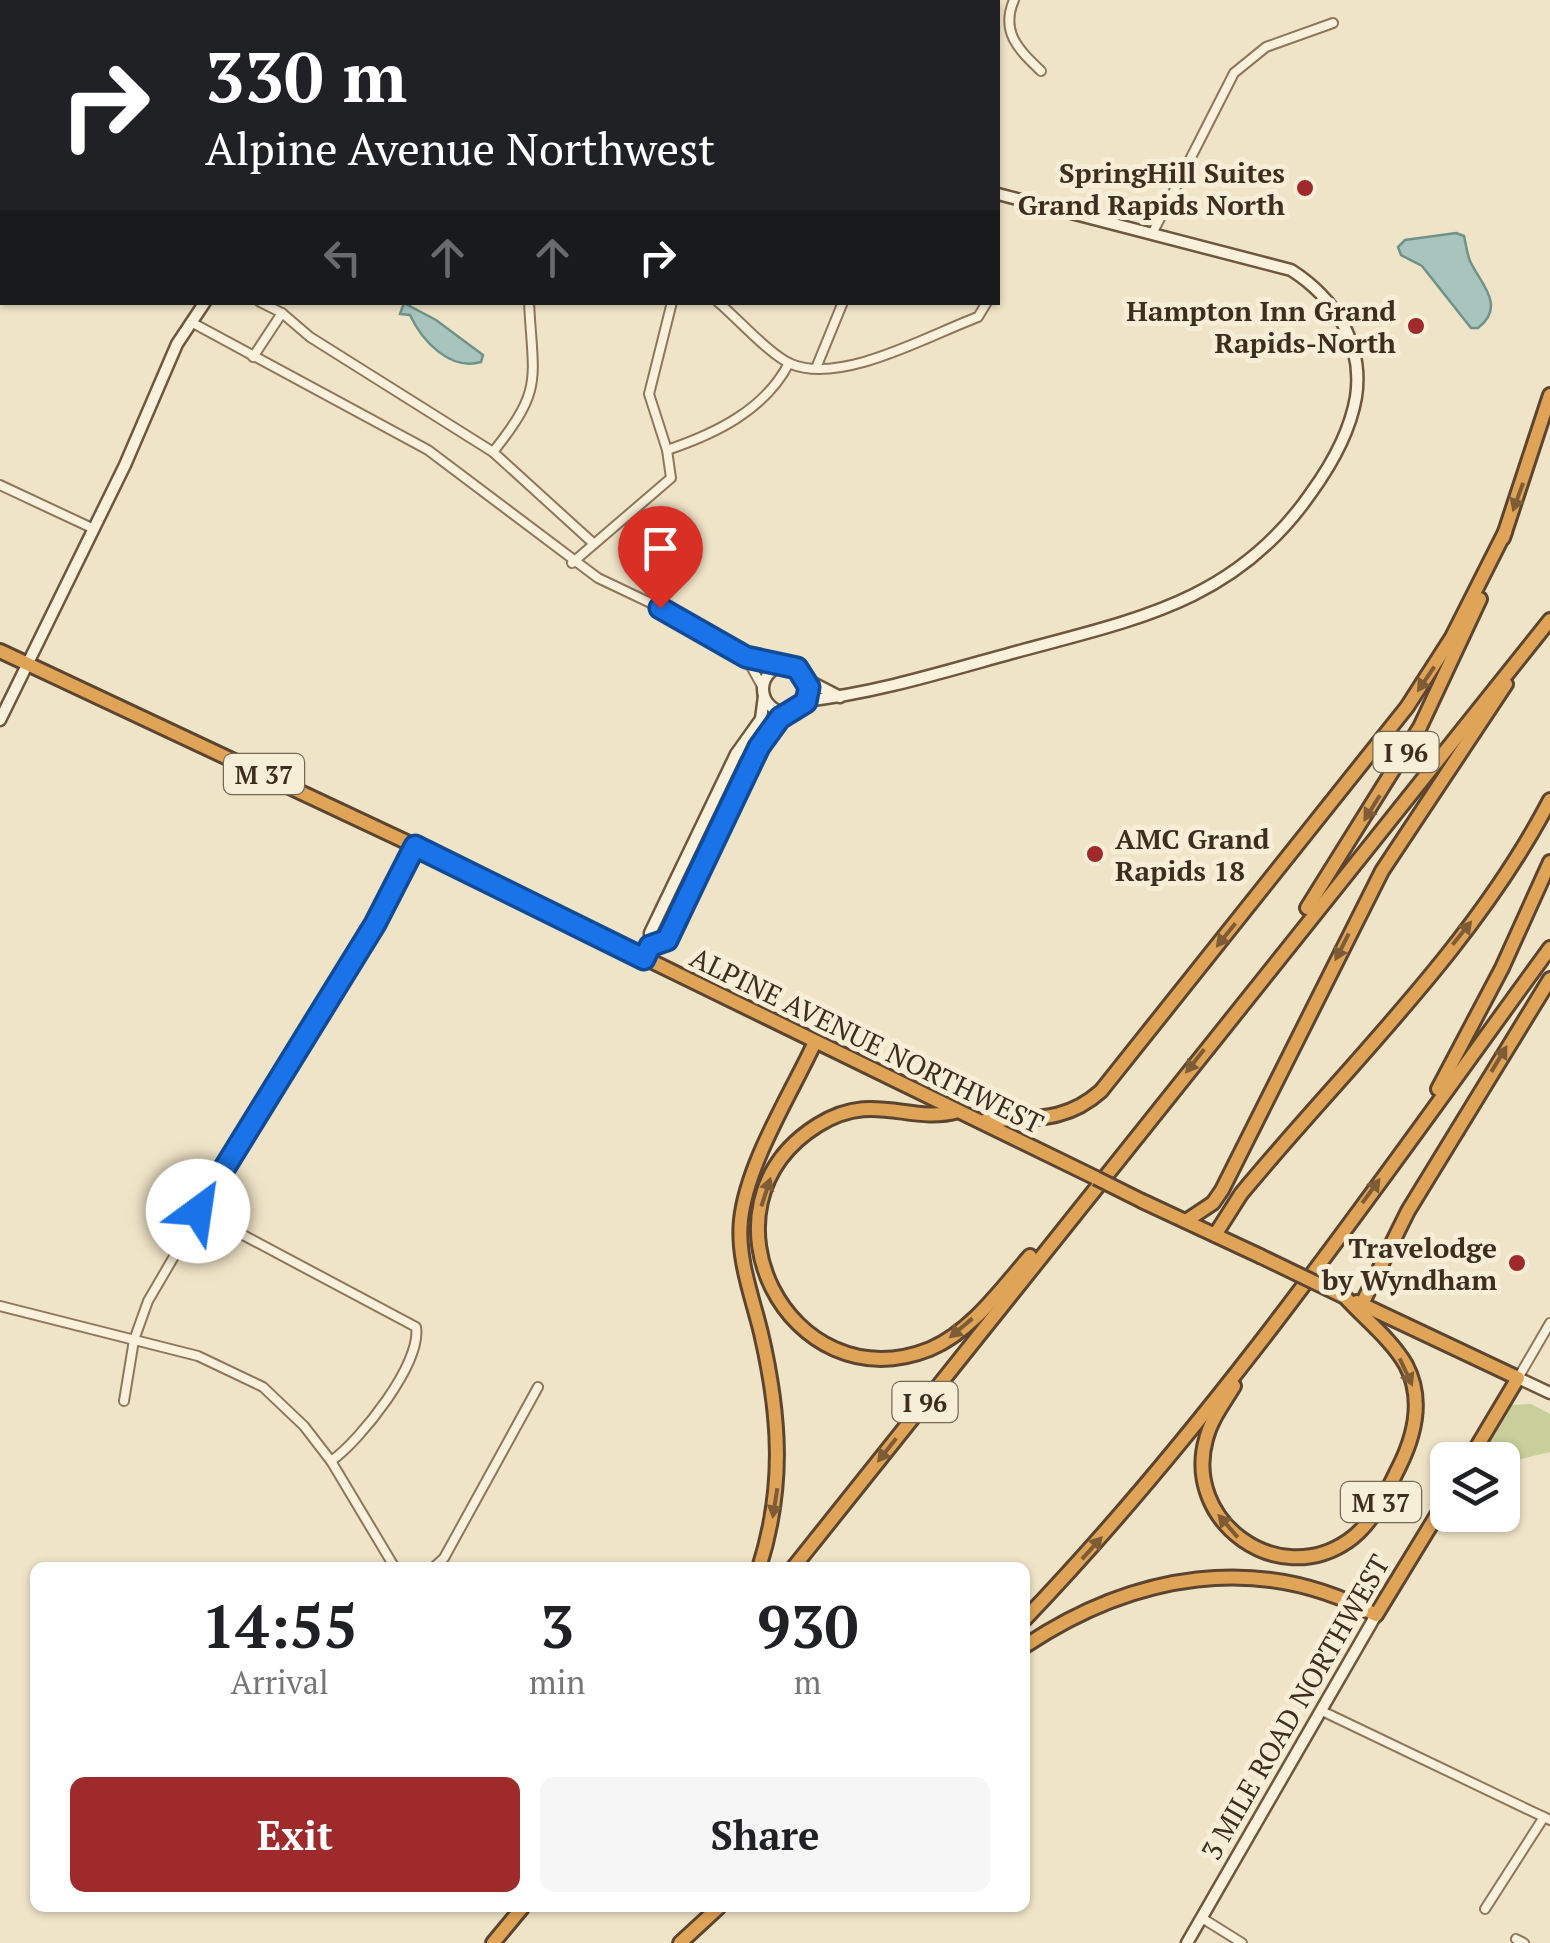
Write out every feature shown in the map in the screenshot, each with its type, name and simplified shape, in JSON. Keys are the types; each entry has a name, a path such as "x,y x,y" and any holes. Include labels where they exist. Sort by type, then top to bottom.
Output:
{"highway":[{"name":"I 96","path":"798,1562 1277,957 1420,727 1472,620 1550,394"},
{"name":"M 37","path":"980,1121 1056,1118 1086,1104 1101,1090 1407,707 1452,638 1505,532"},
{"path":"1277,957 1550,620"},
{"name":"ALPINE AVENUE NORTHWEST","path":"0,652 647,952 712,992 1518,1378"},
{"path":"1186,1221 1213,1204 1222,1190 1382,871 1521,655"},
{"path":"1216,1236 1227,1213 1463,932 1516,859 1550,800"},
{"path":"1412,1135 1502,968 1550,862"},
{"path":"1030,1614 1125,1511 1250,1353 1550,948"},
{"path":"1362,1304 1408,1211 1550,979"},
{"path":"761,1562 776,1508 779,1423 743,1260 741,1220 754,1172 815,1042"},
{"path":"958,1110 934,1118 892,1107 855,1110 820,1124 786,1152 763,1194 757,1223 763,1270 784,1310 802,1328 838,1350 860,1356 909,1355 951,1337 1032,1254 1056,1236"},
{"path":"1186,1221 1212,1222 1227,1213"},
{"name":"M 37","path":"1250,1353 1206,1439 1202,1463 1210,1502 1232,1534 1266,1553 1304,1557 1329,1552 1350,1540 1385,1495 1407,1451 1416,1410 1406,1365 1346,1297"},
{"path":"1480,1442 1518,1378"},
{"name":"3 MILE ROAD NORTHWEST","path":"1376,1615 1430,1526"},
{"path":"1030,1643 1120,1597 1179,1579 1216,1575 1290,1582 1341,1596 1376,1615"},
{"path":"493,1943 519,1912"},
{"path":"680,1943 714,1912"}],"street":[{"path":"1014,0 1008,22 1010,36 1041,71"},
{"path":"1153,232 1234,72 1266,47 1333,23"},
{"path":"647,952 667,940 771,726 806,702 840,697 1130,621 1191,600 1270,546 1321,478 1353,414 1358,379 1342,319 1308,281 1291,270 1000,195"},
{"path":"0,720 94,530 176,344 203,305"},
{"path":"266,305 493,452 592,543"},
{"path":"572,563 670,478 668,450 650,394 671,305"},
{"path":"721,305 789,364 816,368 862,364 978,316 985,305"},
{"path":"816,368 843,305"},
{"path":"493,452 522,415 534,390 529,307"},
{"path":"253,357 282,313"},
{"path":"191,322 440,458 572,563 692,622 746,657 797,668 808,680 840,697"},
{"path":"668,450 708,437 738,418 778,386 789,364"},
{"path":"0,486 94,530"},
{"path":"746,657 773,708 794,710"},
{"path":"647,952 650,933 728,770 761,719 769,674 782,666"},
{"path":"806,702 808,680"},
{"path":"124,1401 134,1340 148,1301 198,1211 375,924 415,846"},
{"path":"198,1211 416,1326 418,1336 411,1354 372,1421 330,1461"},
{"path":"0,1306 198,1356 263,1387 297,1418 330,1461 391,1562"},
{"path":"1518,1378 1550,1322"},
{"name":"ALPINE AVENUE NORTHWEST","path":"1518,1378 1550,1394"},
{"path":"440,1562 538,1388"},
{"name":"3 MILE ROAD NORTHWEST","path":"1187,1943 1376,1615"},
{"path":"1322,1711 1547,1818 1485,1908"},
{"path":"1202,1918 1242,1943"}],"green space":[{"path":"1531,1404 1550,1414 1550,1452 1520,1459 1520,1442 1488,1442 1509,1405"}],"water":[{"path":"1456,233 1464,236 1470,261 1489,294 1490,311 1478,328 1471,328 1422,266 1401,255 1398,247 1405,240"},
{"path":"403,305 408,305 436,320 483,355 481,362 470,364 448,358 422,335 410,315 400,314"}],"place":[{"name":"SpringHill Suites Grand Rapids North","path":"1305,188"},
{"name":"Hampton Inn Grand Rapids-North","path":"1416,326"},
{"name":"AMC Grand Rapids 18","path":"1095,854"},
{"name":"Travelodge by Wyndham","path":"1517,1263"}],"route":[{"path":"198,1211 296,1046 375,924 415,846 644,959 650,946 667,940 759,747 771,726 806,702 809,687 797,668 746,657 699,626 660,608"}]}
